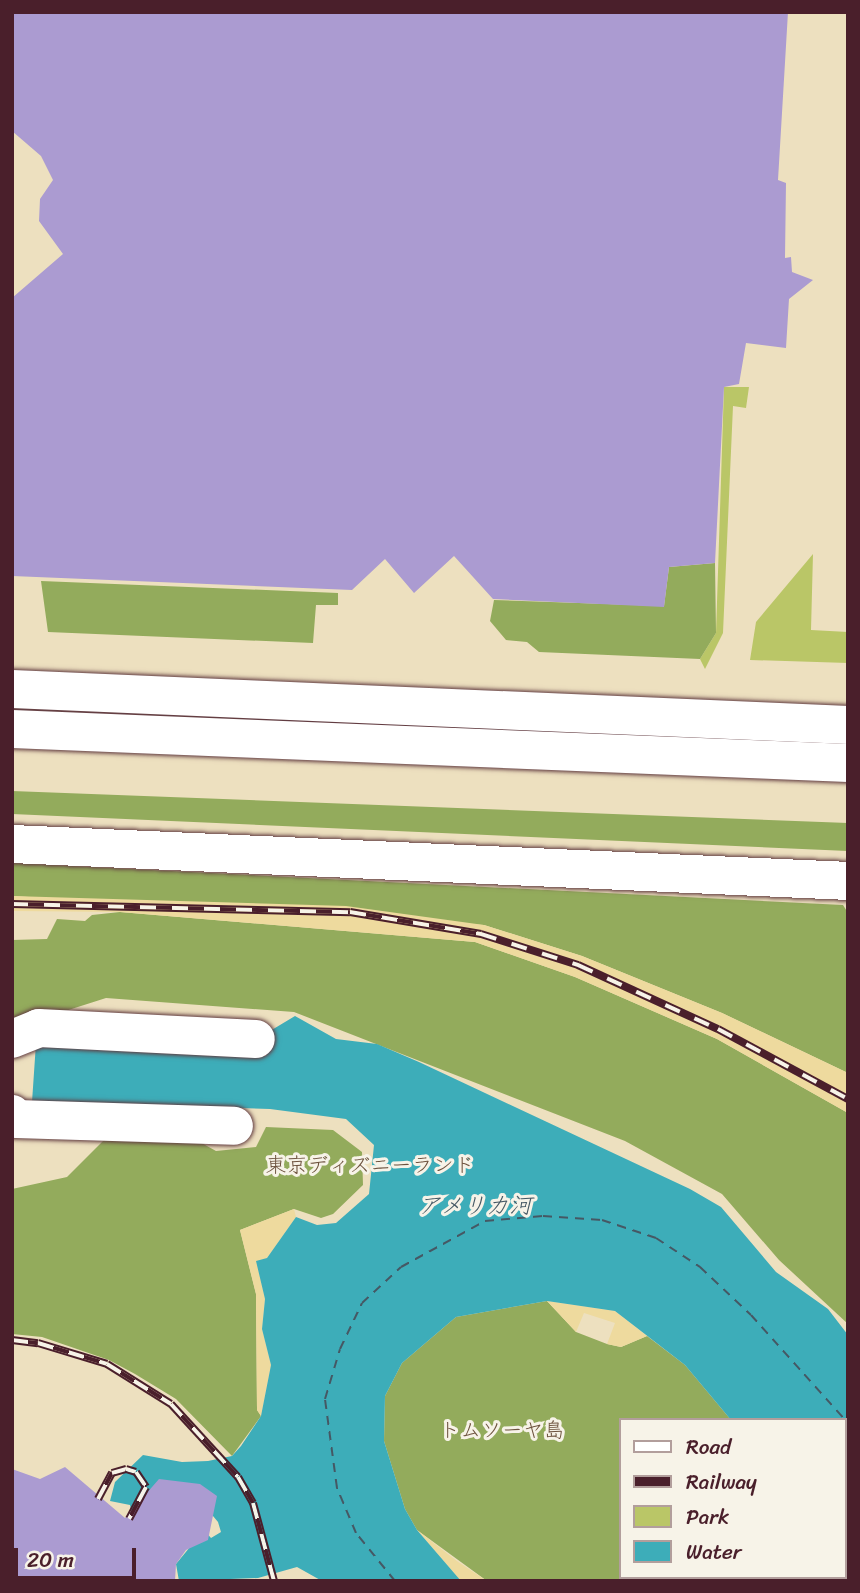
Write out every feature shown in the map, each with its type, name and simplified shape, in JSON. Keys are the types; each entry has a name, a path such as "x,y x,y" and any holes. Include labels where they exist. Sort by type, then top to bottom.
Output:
{"street":[{"path":"12,690 848,724"},
{"path":"12,729 848,763"},
{"path":"12,845 848,881"},
{"path":"12,1039 39,1028 256,1039"},
{"path":"12,1114 16,1119 234,1126"}],"green space":[{"path":"724,387 749,387 746,408 733,406 723,633 705,669 700,659 716,633"},
{"path":"813,554 811,630 848,632 848,663 750,660 756,622"},
{"path":"715,563 716,633 700,659 539,652 527,642 506,640 490,621 494,600 664,606 669,567"},
{"path":"41,581 338,593 338,605 316,605 313,643 48,632"},
{"path":"12,791 848,823 848,851 12,814"},
{"path":"12,863 843,905 848,913 848,1073 722,1013 582,956 484,925 12,896"},
{"path":"120,912 475,942 575,977 717,1039 848,1113 848,1324 779,1260 722,1194 625,1141 294,1012 106,998 12,1028 12,940 47,939 57,919 85,921 92,915"},
{"path":"266,1127 333,1130 362,1152 363,1185 333,1214 321,1218 294,1209 240,1230 256,1294 257,1410 261,1416 232,1456 176,1399 135,1374 109,1360 42,1337 12,1334 12,1189 67,1177 105,1139 180,1131 216,1151 256,1147"},
{"name":"トムソーヤ島","path":"547,1301 576,1332 607,1344 621,1347 647,1336 685,1365 729,1418 618,1418 618,1579 807,1581 487,1581 417,1530 405,1509 384,1441 385,1396 402,1363 456,1317"}],"sand":[{"path":"12,896 346,906 484,925 582,956 722,1013 848,1073 848,1113 717,1039 575,977 475,942 120,912 12,911"},
{"path":"294,1209 296,1217 267,1258 257,1262 265,1299 262,1329 271,1365 261,1416 257,1410 256,1294 240,1230"},
{"path":"547,1301 615,1311 647,1336 621,1347 607,1344 615,1323 584,1313 576,1332"},
{"path":"417,1530 457,1561 487,1581 461,1581"}],"water":[{"name":"アメリカ河","path":"295,1016 336,1039 377,1044 690,1189 721,1207 776,1272 828,1309 848,1335 848,1581 827,1579 846,1579 846,1418 729,1418 685,1365 615,1311 547,1301 456,1317 402,1363 385,1396 384,1441 405,1509 417,1530 461,1581 322,1581 297,1567 258,1578 179,1581 176,1564 204,1530 211,1538 221,1532 218,1522 213,1516 132,1514 130,1505 110,1501 115,1482 143,1455 182,1462 208,1461 232,1456 241,1446 261,1416 271,1365 262,1329 265,1299 256,1261 267,1258 296,1217 317,1225 336,1223 369,1194 374,1145 346,1119 270,1109 32,1102 36,1043 266,1056 270,1031"}],"building":[{"path":"12,12 788,12 778,180 786,183 785,258 791,257 792,272 813,280 789,299 786,348 746,343 739,384 724,387 715,563 669,567 664,607 493,599 454,556 414,593 385,559 352,590 12,576 12,298 63,254 39,221 40,199 53,180 41,156 12,131"},
{"path":"65,1467 125,1518 159,1479 200,1484 217,1496 208,1540 186,1550 176,1564 175,1581 12,1581 12,1469 40,1479"}],"ferry route":[{"path":"395,1581 356,1533 337,1488 325,1399 340,1349 362,1303 401,1267 485,1221 543,1216 602,1220 656,1238 700,1267 751,1315 844,1418"}],"railway":[{"path":"12,904 350,912 481,934 578,965 718,1029 848,1099"},
{"path":"12,1340 38,1343 107,1364 171,1404 238,1477 253,1503 274,1581"},
{"path":"98,1499 112,1473 126,1469 136,1472 146,1487 129,1519"}],"park label":[{"name":"東京ディズニーランド","path":"370,1165"}]}
